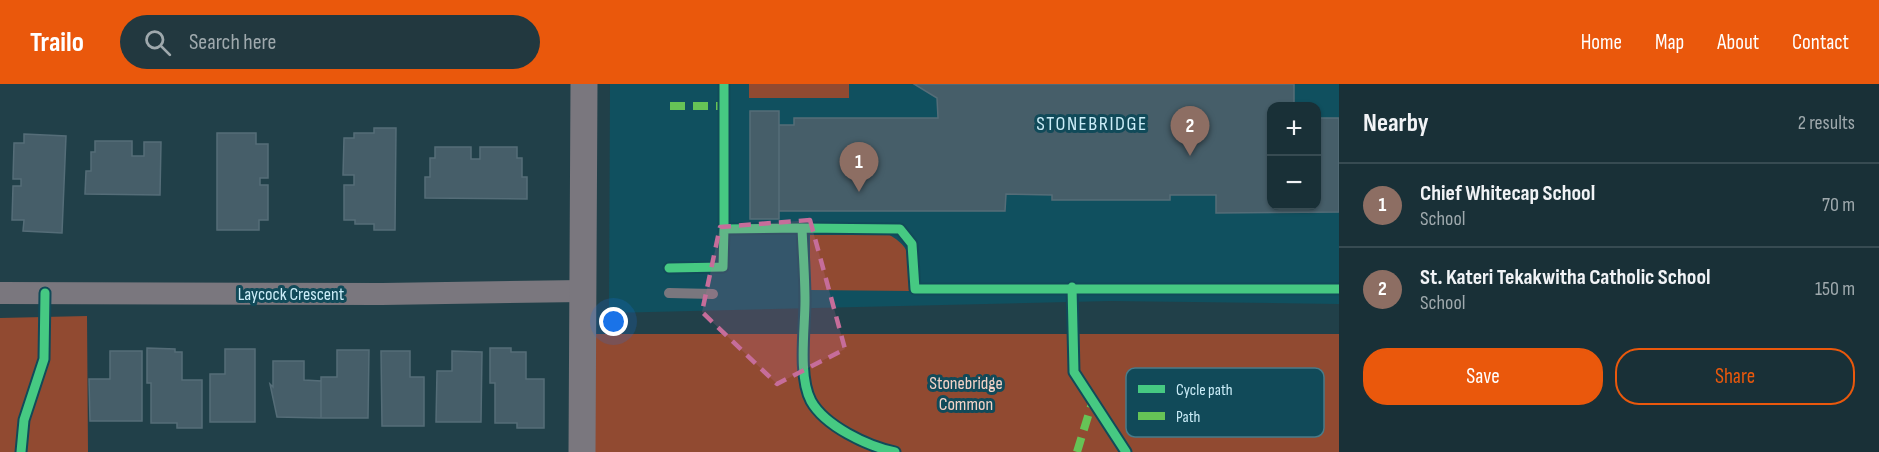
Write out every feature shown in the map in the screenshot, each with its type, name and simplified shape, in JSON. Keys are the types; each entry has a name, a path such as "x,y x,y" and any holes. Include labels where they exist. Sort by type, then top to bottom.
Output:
{"street":[{"path":"582,452 584,84"},
{"name":"Laycock Crescent","path":"0,293 382,294 582,291"}],"lane":[{"path":"669,293 713,294"}],"highlighted area":[{"path":"810,220 845,349 777,384 702,312 720,227"}],"shaded area":[{"path":"610,84 1339,84 1339,304 1110,301 609,313"}],"green space":[{"path":"749,84 849,84 849,98 749,98"},
{"path":"888,234 903,245 907,251 910,265 910,291 810,290 810,235"},
{"path":"87,316 88,452 0,452 0,318"},
{"name":"Stonebridge Common","path":"593,334 1339,334 1339,452 593,452"}],"building":[{"path":"914,84 1294,84 1294,102 1267,102 1267,210 1321,210 1321,118 1339,118 1339,212 1216,213 1216,195 1170,195 1170,200 1052,200 1052,195 1006,194 1005,211 779,211 779,125 794,125 794,118 938,118 937,98"},
{"path":"750,111 779,111 779,219 750,219"},
{"path":"374,128 396,128 395,230 374,230 374,224 355,224 355,220 344,220 344,185 354,185 354,175 343,175 344,138 354,138 354,133 374,133"},
{"path":"217,133 256,133 256,144 268,144 268,178 260,178 260,185 268,185 268,220 259,220 259,230 217,230"},
{"path":"24,134 66,136 62,233 23,231 24,220 12,220 13,186 21,186 21,179 13,179 14,143 24,143"},
{"path":"95,141 132,141 132,156 144,156 144,142 161,142 160,195 85,194 86,171 91,171 91,152 95,152"},
{"path":"435,147 471,147 471,159 480,159 480,147 517,147 517,158 522,158 522,177 527,177 527,199 425,198 425,177 430,177 430,158 435,158"},
{"path":"147,348 175,349 175,352 182,352 182,380 202,380 202,428 177,428 177,423 151,423 151,383 147,383"},
{"path":"490,348 511,348 511,352 526,352 526,379 544,379 544,428 517,428 517,423 495,423 495,383 490,383"},
{"path":"225,349 255,349 255,422 210,422 210,374 225,374"},
{"path":"337,350 369,350 368,418 321,418 321,377 337,377"},
{"path":"110,351 142,351 142,421 90,421 89,379 110,379"},
{"path":"381,351 410,351 410,377 424,377 424,426 382,426"},
{"path":"452,351 482,352 481,422 436,422 437,371 452,371"},
{"path":"273,361 304,361 304,380 321,381 321,418 277,417 270,384 273,387"}],"marked path":[{"path":"670,106 724,106"},
{"path":"1077,452 1093,400"}],"cycle path":[{"path":"724,84 724,229"},
{"path":"802,228 900,229 912,244 915,289 1339,289"},
{"path":"669,268 723,267 724,229 802,228 805,292 803,366 811,401 817,410 836,427 860,440 895,452"},
{"path":"1072,287 1074,372 1126,452"},
{"path":"21,452 24,420 44,359 45,293"}],"place":[{"name":"St. Kateri Tekakwitha Catholic School","path":"1190,156"},
{"name":"Chief Whitecap School","path":"859,192"}],"district":[{"name":"STONEBRIDGE","path":"1092,124"}]}
